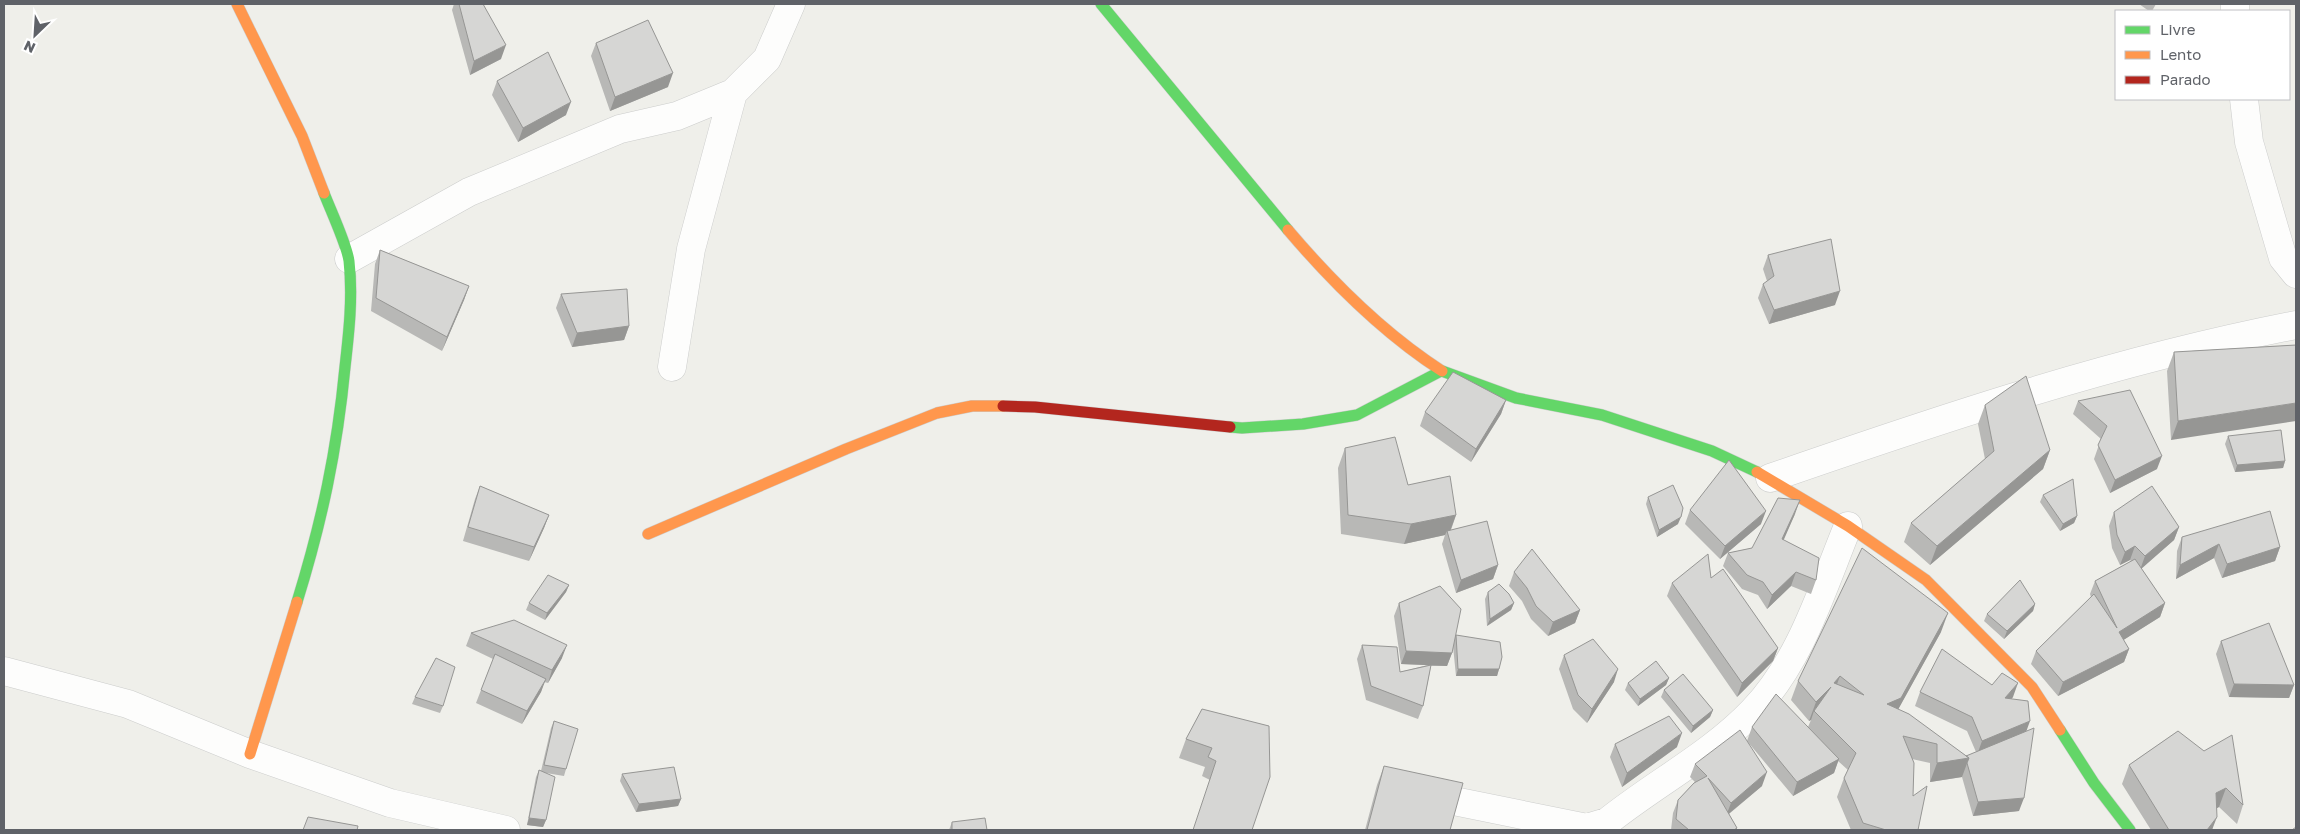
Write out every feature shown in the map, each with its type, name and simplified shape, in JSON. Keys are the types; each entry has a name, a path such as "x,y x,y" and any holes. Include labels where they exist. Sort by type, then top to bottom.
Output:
{"street":[{"path":"237,4 302,136 349,259 349,328 340,417 331,475 317,538 250,754"},
{"path":"349,259 469,192 620,129 677,116 733,93 766,59 791,4"},
{"path":"1102,4 1324,274 1384,330 1441,371 1516,398 1602,415 1702,448 1770,478 1848,526 1926,580 2032,687 2094,783 2130,830"},
{"path":"672,367 691,249 733,93"},
{"path":"2244,100 2249,142 2283,258 2296,274"},
{"path":"1770,478 2031,391 2222,339 2296,325"},
{"path":"648,534 699,510 760,487 846,449 937,413 972,406 1035,407 1242,428 1303,424 1357,415 1441,371"},
{"path":"1444,799 1540,825 1587,828 1607,822 1712,746 1752,712 1782,675 1809,623 1848,526"},
{"path":"4,671 128,704 250,754 390,803 506,830"}],"building":[{"path":"459,4 483,4 506,45 474,61"},
{"path":"648,20 673,73 615,97 596,43"},
{"path":"548,52 571,102 523,128 497,81"},
{"path":"1831,239 1840,291 1774,310 1763,284 1774,276 1768,255"},
{"path":"380,250 469,286 447,337 376,298"},
{"path":"627,289 629,326 577,333 561,294"},
{"path":"2296,345 2296,403 2178,421 2174,352"},
{"path":"1453,372 1506,400 1476,449 1425,412"},
{"path":"2026,376 2050,450 1937,546 1911,523 1994,451 1985,405"},
{"path":"2130,390 2162,456 2115,480 2098,445 2107,426 2078,401"},
{"path":"2281,430 2285,461 2237,465 2228,436"},
{"path":"1395,437 1408,485 1450,476 1456,515 1411,524 1348,515 1345,448"},
{"path":"1729,460 1766,511 1725,546 1690,510"},
{"path":"2073,479 2077,516 2063,524 2043,495"},
{"path":"1673,485 1683,508 1681,517 1659,530 1648,497"},
{"path":"480,486 549,515 534,547 468,527"},
{"path":"2152,486 2179,527 2145,556 2135,546 2125,552 2117,535 2114,512"},
{"path":"1778,498 1800,500 1782,539 1819,558 1816,580 1796,572 1772,595 1763,582 1747,575 1728,553 1752,548"},
{"path":"2270,511 2280,547 2227,564 2219,544 2180,565 2182,537"},
{"path":"1487,521 1498,565 1461,580 1447,531"},
{"path":"1862,548 1948,613 1901,698 1887,704 1909,714 1969,758 1937,763 1937,744 1903,736 1914,763 1913,796 1927,786 1918,830 1886,830 1863,823 1844,778 1856,753 1814,711 1831,687 1816,702 1798,681","holes":["1840,676 1864,695 1834,683"]},
{"path":"1532,549 1580,610 1553,622 1536,606 1527,588 1514,572"},
{"path":"1708,554 1711,578 1723,569 1778,648 1742,683 1672,583"},
{"path":"2135,559 2165,603 2119,632 2129,649 2063,682 2036,651 2094,594 2117,628 2095,581"},
{"path":"548,575 569,585 547,613 529,603"},
{"path":"2020,580 2035,604 2007,631 1987,614"},
{"path":"1499,584 1509,594 1514,603 1490,619 1488,592"},
{"path":"1440,586 1461,609 1452,653 1406,651 1399,603"},
{"path":"514,620 567,645 552,670 471,633"},
{"path":"2269,623 2294,685 2234,684 2221,641"},
{"path":"1456,635 1500,642 1502,657 1499,669 1458,669"},
{"path":"1593,639 1618,669 1592,709 1578,695 1564,655"},
{"path":"1362,645 1397,647 1400,672 1431,665 1423,706 1371,686"},
{"path":"1942,649 1992,685 2002,673 2018,683 2005,698 2028,701 2030,721 1982,741 1972,717 1920,692"},
{"path":"495,654 546,679 527,711 481,690"},
{"path":"436,658 455,667 443,706 415,697"},
{"path":"1656,661 1669,678 1640,699 1628,683"},
{"path":"1683,674 1713,710 1693,726 1664,690"},
{"path":"1776,694 1839,759 1797,782 1752,727"},
{"path":"1202,709 1269,726 1270,777 1252,830 1193,830 1216,761 1208,757 1212,748 1186,739"},
{"path":"1669,716 1682,733 1627,773 1615,744"},
{"path":"554,721 578,729 566,769 544,765"},
{"path":"2034,728 2024,798 1978,802 1967,763 1969,758 1966,756"},
{"path":"1740,730 1767,772 1731,803 1708,778 1737,828 1734,830 1689,830 1676,819 1678,800 1694,783 1707,776 1695,764"},
{"path":"2178,731 2204,751 2232,735 2243,805 2226,788 2216,793 2217,817 2207,830 2169,830 2129,765"},
{"path":"1384,766 1463,783 1450,830 1367,830"},
{"path":"674,767 681,799 639,804 622,774"},
{"path":"539,770 555,777 546,820 529,818"},
{"path":"308,817 358,826 357,830 303,830"},
{"path":"985,818 987,830 952,830 952,822"}],"traffic: fast":[{"path":"1101,4 1288,230"},
{"path":"297,602 314,543 333,457 342,398 350,314 351,287 348,254 324,193"},
{"path":"1230,427 1303,424 1357,415 1441,371"},
{"path":"1442,371 1516,398 1602,415 1712,451 1757,472"},
{"path":"2060,730 2094,783 2130,830"}],"traffic: slow":[{"path":"237,4 302,136 324,193"},
{"path":"1288,230 1341,288 1379,324 1442,371"},
{"path":"648,534 846,449 937,413 972,406 1003,406"},
{"path":"1757,472 1848,526 1926,580 2032,687 2060,730"},
{"path":"250,754 297,602"}],"traffic: jam":[{"path":"1003,406 1035,407 1230,427"}]}
